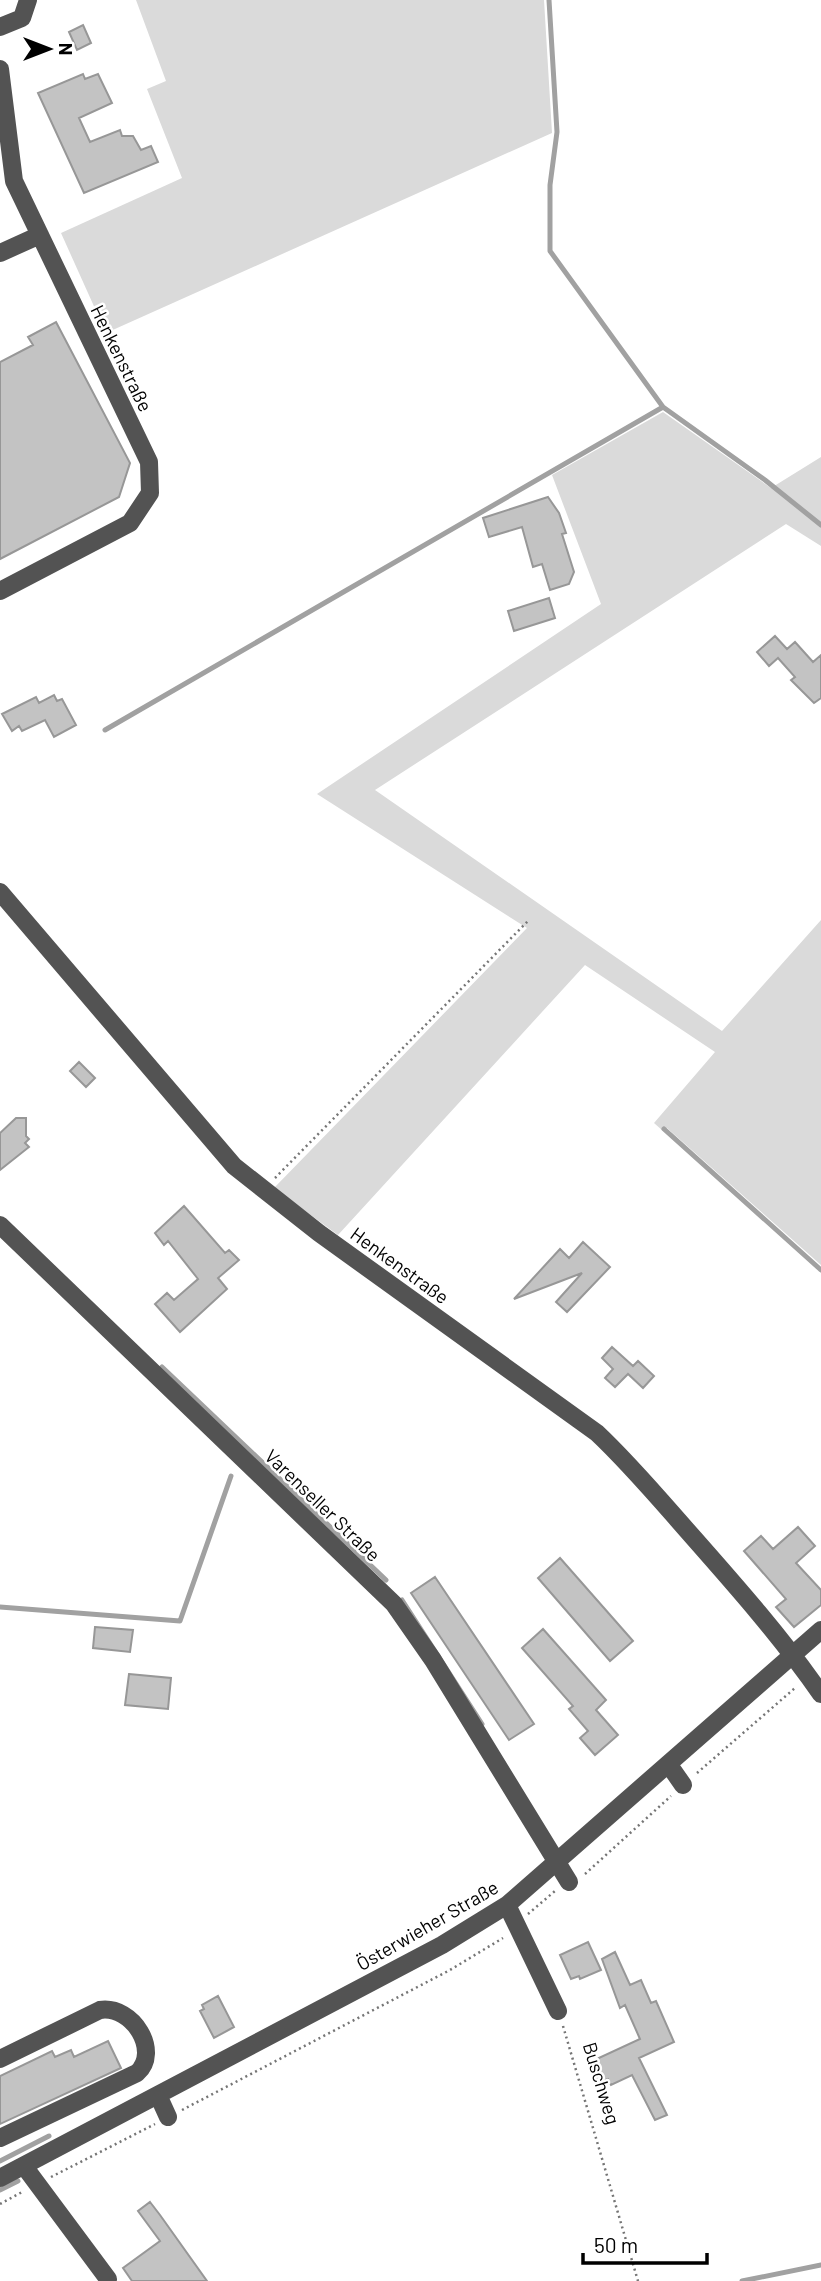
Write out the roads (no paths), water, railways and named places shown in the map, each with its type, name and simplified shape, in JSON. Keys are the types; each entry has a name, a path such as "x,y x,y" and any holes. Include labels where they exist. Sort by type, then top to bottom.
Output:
{"street":[{"path":"0,27 22,18 28,0"},
{"name":"Henkenstraße","path":"0,69 14,181 149,462 150,493 130,523 0,591"},
{"path":"0,253 40,235"},
{"name":"Henkenstraße","path":"0,892 234,1166 263,1190 597,1433 637,1473 793,1655 821,1694"},
{"name":"Varenseller Straße","path":"0,1225 394,1604 433,1660 569,1882"},
{"name":"Österwieher Straße","path":"0,2178 442,1945 507,1905 821,1630"},
{"path":"669,1765 682,1785"},
{"path":"507,1905 558,2011"},
{"path":"0,2059 100,2010 112,2008 123,2012 140,2032 145,2048 143,2068 0,2138"},
{"path":"158,2095 168,2117"},
{"path":"57,2111 72,2140"},
{"path":"24,2166 108,2279"}],"waterway":[{"path":"549,0 557,132 550,185 550,251 663,407 765,480 821,525"},
{"path":"105,730 663,407"},
{"path":"664,1129 821,1270"},
{"path":"162,1367 386,1580"},
{"path":"0,1607 180,1621 231,1476"},
{"path":"402,1600 482,1724"},
{"path":"0,2161 49,2136"},
{"path":"0,2190 18,2181"},
{"path":"742,2281 821,2265"}]}
